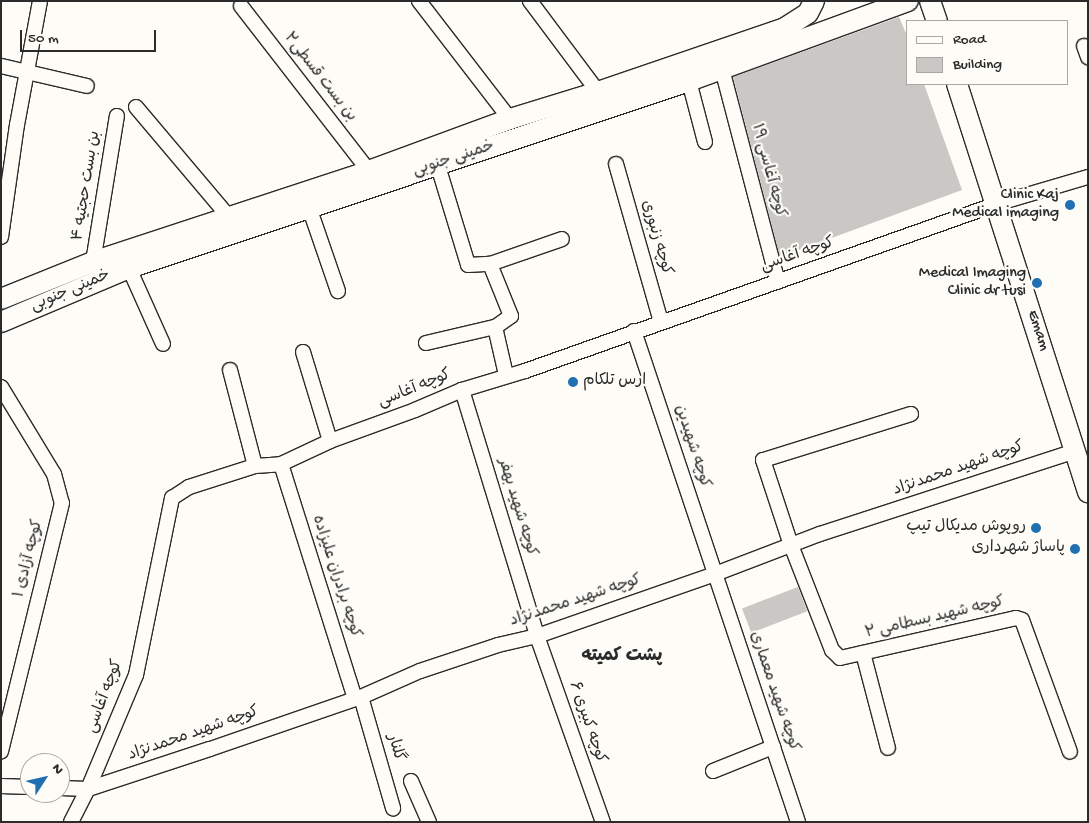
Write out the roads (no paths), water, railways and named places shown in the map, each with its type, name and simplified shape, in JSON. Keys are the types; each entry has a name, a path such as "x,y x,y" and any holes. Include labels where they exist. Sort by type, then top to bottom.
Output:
{"main road":[{"name":"خمینی جنوبی","path":"1,299 93,262 369,172 510,119 598,92 785,28 808,14 814,1"},
{"name":"خمینی جنوبی","path":"1,322 129,268 689,81 876,7 908,1"},
{"path":"930,1 936,20"},
{"name":"Emam","path":"957,85 1088,492"}],"street":[{"path":"1,237 6,160 27,71 40,1"},
{"path":"419,1 510,119"},
{"path":"530,1 598,92"},
{"name":"بن بست قسطی۲","path":"241,6 369,172"},
{"path":"1,66 87,86"},
{"name":"کوچه آغاسی ۱۹","path":"722,68 778,282"},
{"path":"689,81 705,142"},
{"path":"136,107 229,217"},
{"name":"بن بست حجتیه ۴","path":"93,262 117,116"},
{"name":"کوچه زنبوری","path":"616,164 661,322"},
{"path":"438,166 468,265 490,264 562,239"},
{"name":"کوچه آغاسی","path":"71,822 88,789 136,675 172,498 189,487 255,466 281,464 330,441 415,410 462,390 506,375 525,371 996,204 1088,177"},
{"path":"309,207 338,291"},
{"path":"426,343 495,327 510,316 490,264"},
{"path":"129,268 163,344"},
{"path":"495,327 506,375"},
{"name":"کوچه شهیدین","path":"634,331 715,574"},
{"path":"303,352 330,441"},
{"path":"230,370 255,466"},
{"name":"کوچه آزادی ۱","path":"1,387 54,474 62,503 1,752"},
{"name":"کوچه شهید بهفر","path":"462,390 537,636"},
{"path":"791,545 763,460 911,414"},
{"name":"کوچه شهید محمدنژاد","path":"88,789 358,698 420,671 498,645 537,636 973,482 1075,451"},
{"name":"کوچه برادران علیزاده","path":"281,464 358,698"},
{"name":"کوچه شهید بسطامی ۲","path":"791,545 835,656 840,658 1016,618 1022,620 1070,752"},
{"name":"کوچه شهید معماری","path":"715,574 798,822"},
{"name":"کوچه کبیری ۶","path":"537,636 602,822"},
{"path":"864,653 888,748"},
{"name":"گلنار","path":"358,698 394,808"},
{"path":"713,770 773,747"},
{"path":"411,781 429,822"},
{"path":"1,786 20,787"},
{"path":"70,788 88,789"}],"place":[{"name":"Clinic Kaj Medical imaging","path":"1070,205"},
{"name":"Medical Imaging Clinic dr tusi","path":"1037,283"},
{"name":"ارس تلکام","path":"573,382"},
{"name":"روپوش مدیکال تیپ","path":"1036,528"},
{"name":"پاساژ شهرداری","path":"1075,549"}],"district":[{"name":"پشت کمیته","path":"622,657"}]}
